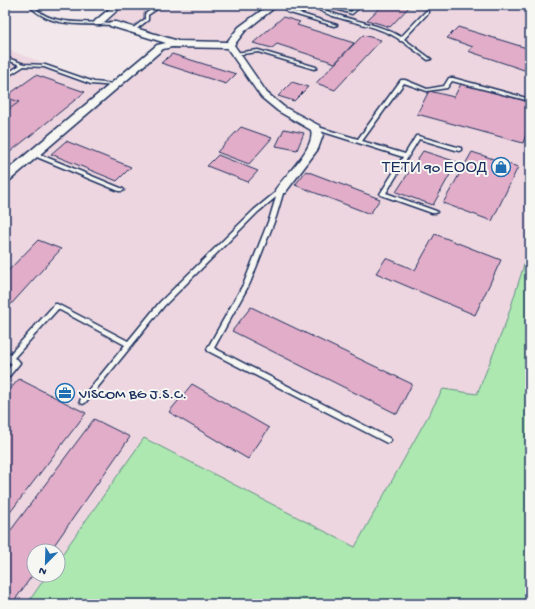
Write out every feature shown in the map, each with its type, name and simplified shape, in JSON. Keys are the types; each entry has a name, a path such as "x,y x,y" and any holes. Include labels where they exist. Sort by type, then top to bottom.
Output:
{"street":[{"path":"98,23 119,5"},
{"path":"274,5 242,29 231,40 232,49 264,95 281,109 316,128 318,135 314,147 281,190"},
{"path":"113,24 180,44 232,49"},
{"path":"5,178 160,47 180,44"}],"lane":[{"path":"31,5 38,13 54,20 113,24"},
{"path":"134,30 147,19 146,15 161,5"},
{"path":"284,5 288,11 335,25"},
{"path":"314,5 343,18 388,31 429,58"},
{"path":"326,5 352,13 360,5"},
{"path":"400,40 427,12"},
{"path":"232,49 258,51 315,68"},
{"path":"5,58 23,64 44,66 92,83 115,85"},
{"path":"5,77 23,64"},
{"path":"359,141 402,81 427,90 445,87 451,79 530,100"},
{"path":"316,128 406,156"},
{"path":"434,212 383,194 418,137 459,149"},
{"path":"34,154 121,190"},
{"path":"83,401 162,304 256,211 281,190"},
{"path":"281,190 273,218 247,283 210,349 387,440"},
{"path":"5,377 17,363 7,358 57,306 129,344"}],"shaded area":[{"path":"127,5 530,5 530,246 506,322 477,394 443,389 355,547 144,438 66,549 66,543 26,543 26,583 41,583 27,604 5,604 5,49 109,86 163,43 99,23"}],"green space":[{"path":"530,246 530,604 27,604 41,583 66,583 66,549 144,438 355,547 443,389 477,394 506,322"}],"building":[{"path":"383,5 411,5 390,27 367,20"},
{"path":"283,17 300,22 297,25 354,43 335,63 277,44 272,48 253,43"},
{"path":"458,27 530,49 530,72 468,51 473,47 447,38"},
{"path":"363,35 381,40 335,90 316,83"},
{"path":"172,54 236,74 226,84 161,63"},
{"path":"36,75 85,92 5,156 5,97"},
{"path":"292,82 308,87 294,101 278,96"},
{"path":"461,84 530,102 530,124 523,143 417,114 429,91 454,97"},
{"path":"5,97 19,102 8,110 5,108"},
{"path":"241,127 272,138 249,164 217,152"},
{"path":"284,129 304,133 297,150 276,146"},
{"path":"66,141 131,167 117,181 51,154"},
{"path":"423,151 457,162 433,205 396,192"},
{"path":"472,152 518,167 492,221 443,203"},
{"path":"218,155 258,171 248,182 207,166"},
{"path":"306,171 380,199 370,214 295,185"},
{"path":"435,234 501,260 475,315 376,273 386,258 415,270"},
{"path":"38,240 61,249 5,311 5,274"},
{"path":"251,307 412,384 397,414 232,331"},
{"path":"19,379 86,413 5,519 5,395"},
{"path":"192,384 269,428 248,459 169,412"},
{"path":"94,419 130,437 56,543 26,543 27,583 12,604 5,604 5,538"}],"place":[{"name":"ТЕТИ 90 ЕООД","path":"501,167"},
{"name":"VISCOM BG J.S.C.","path":"65,393"}]}
